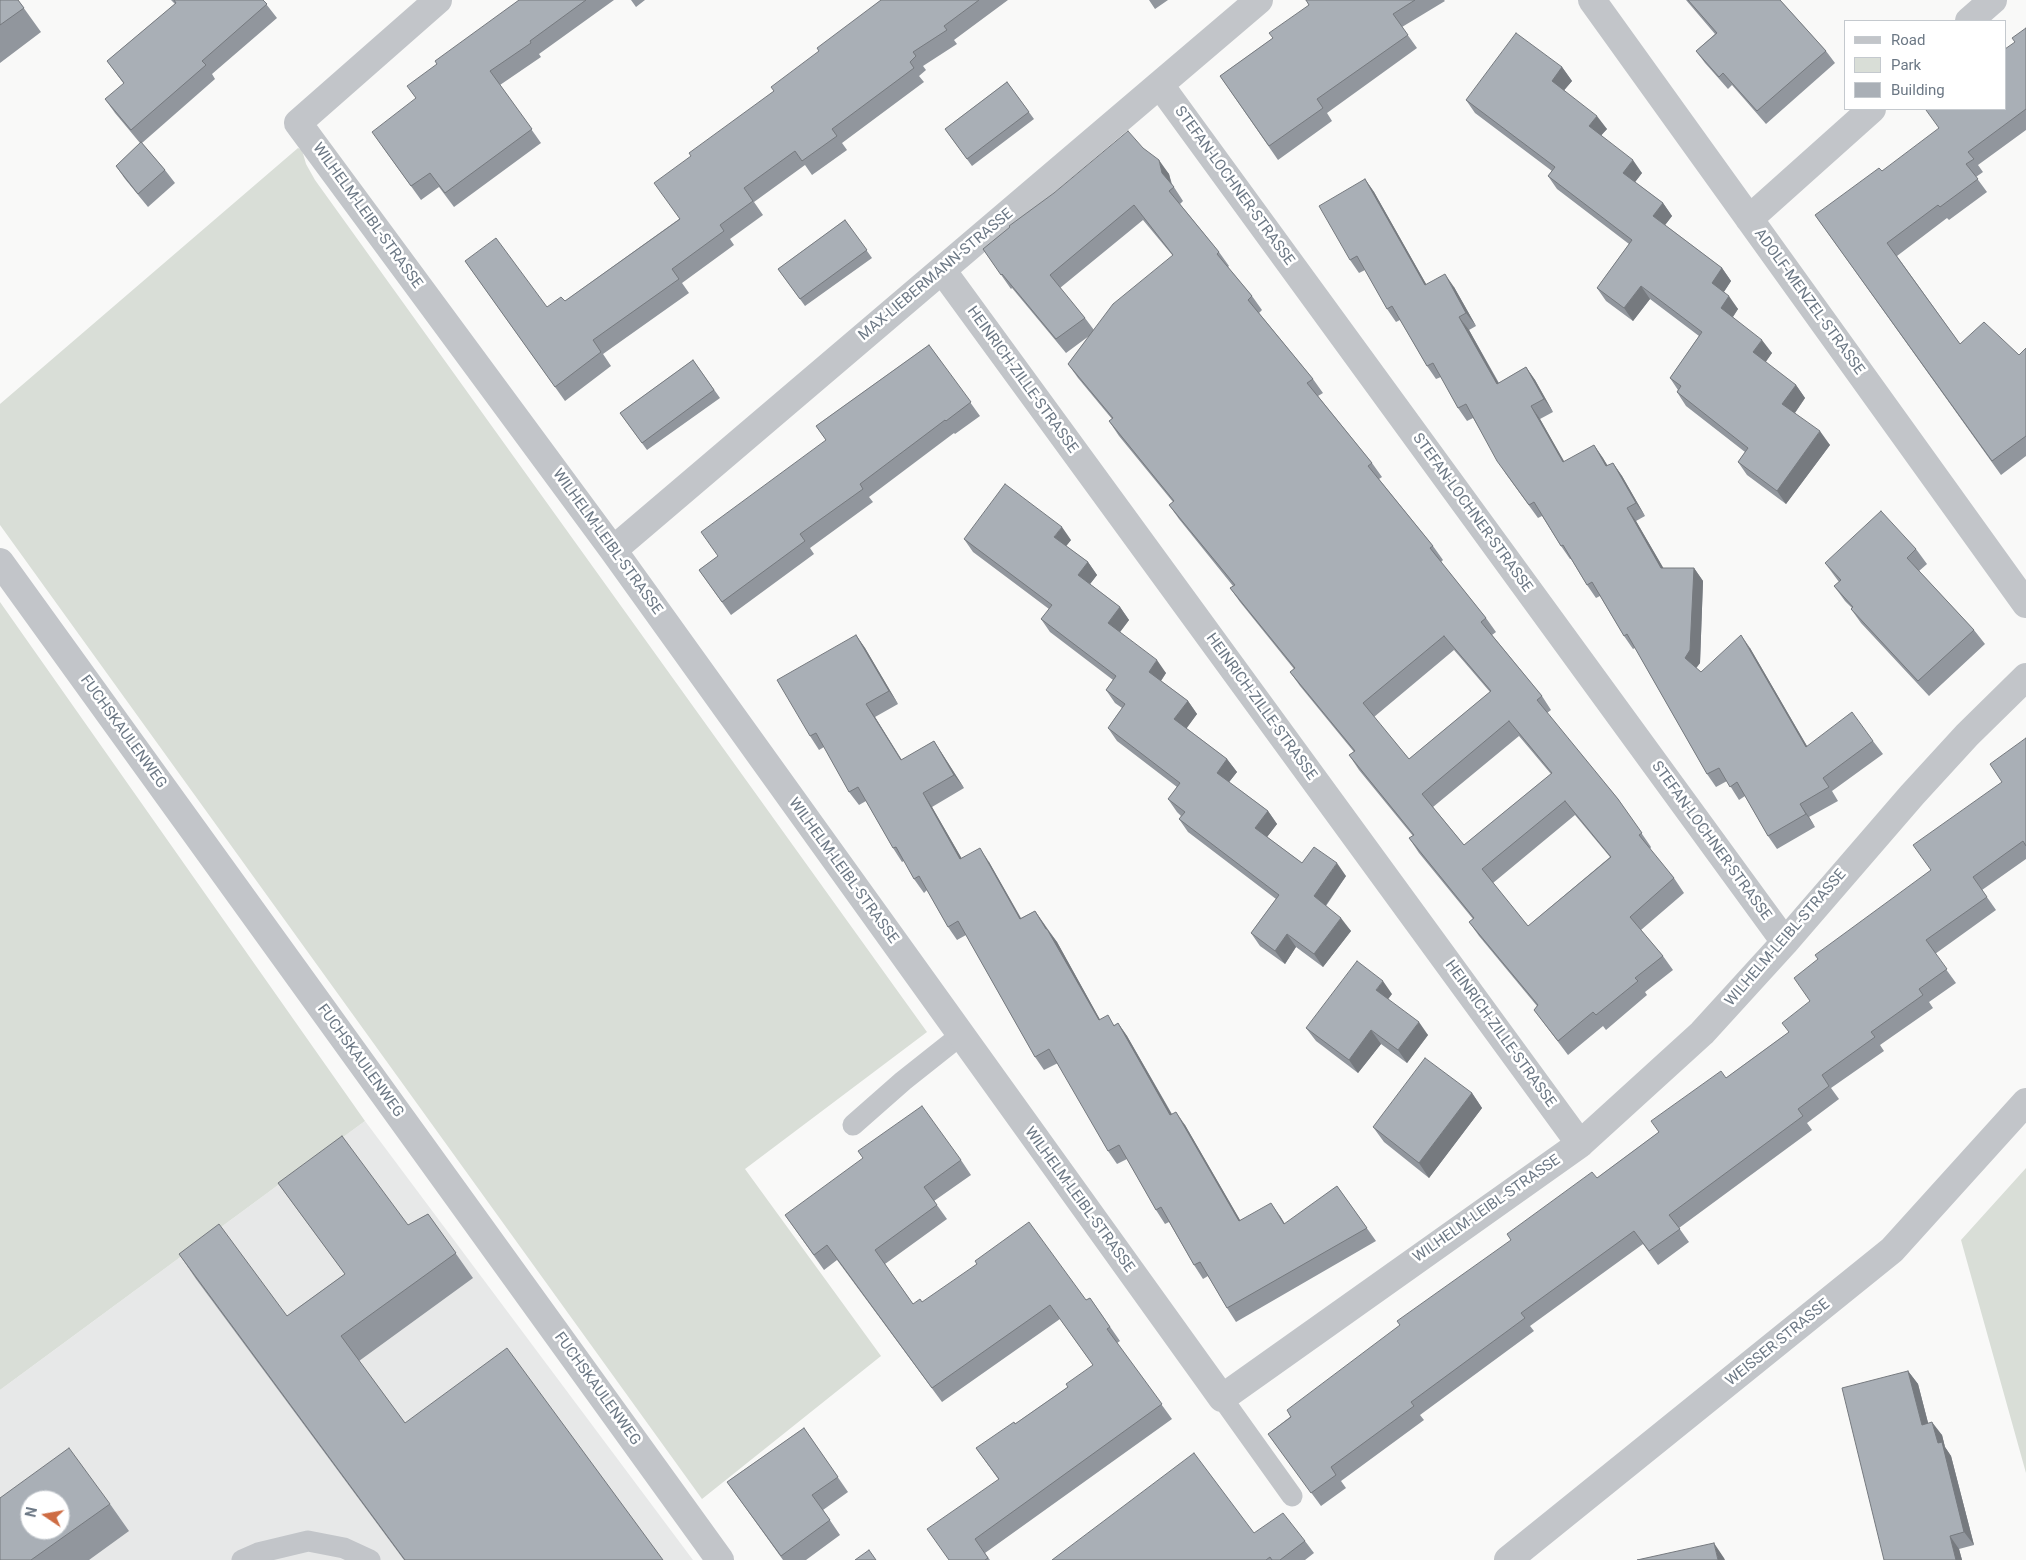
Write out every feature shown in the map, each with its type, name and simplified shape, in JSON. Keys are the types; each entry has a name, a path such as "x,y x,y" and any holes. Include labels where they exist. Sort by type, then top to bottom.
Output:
{"street":[{"name":"WILHELM-LEIBL-STRASSE","path":"438,0 298,123 613,550 1222,1398 1580,1144 1702,1033 1785,942 1967,734 2026,677"},
{"name":"MAX-LIEBERMANN-STRASSE","path":"613,550 1260,0"},
{"name":"ADOLF-MENZEL-STRASSE","path":"1592,0 2024,597"},
{"path":"1970,20 1993,0"},
{"name":"STEFAN-LOCHNER-STRASSE","path":"1160,85 1785,942"},
{"path":"1749,219 1871,110"},
{"name":"HEINRICH-ZILLE-STRASSE","path":"942,270 1580,1144"},
{"name":"FUCHSKAULENWEG","path":"0,562 720,1560"},
{"name":"WEISSER STRASSE","path":"1508,1560 1892,1250 2026,1102"}],"lane":[{"path":"853,1125 903,1081 961,1035"},
{"path":"1222,1398 1292,1496"},
{"path":"242,1560 258,1553 308,1541 344,1548 370,1560"}],"shaded area":[{"path":"365,1121 693,1560 0,1560 0,1390"}],"green space":[{"path":"298,148 302,150 306,164 315,180 927,1032 745,1169 881,1356 702,1499 0,525 0,404"},
{"path":"0,602 365,1121 0,1390"},
{"path":"2026,1168 2026,1473 1961,1240"}],"building":[{"path":"0,0 18,0 24,8 0,25"},
{"path":"174,0 263,0 267,4 202,61 206,65 131,130 105,99 124,83 107,61 176,3"},
{"path":"519,0 586,0 530,41 531,43 490,71 532,129 445,193 430,173 411,186 372,132 416,98 407,86 437,64 435,61"},
{"path":"881,0 979,0 944,26 947,30 913,52 916,56 910,62 914,68 832,129 837,136 802,161 795,151 744,188 753,201 720,225 724,231 672,269 679,279 593,340 601,352 555,387 465,261 496,238 547,307 561,297 565,301 680,219 654,183 691,156 689,153 774,91 771,87 819,51 817,48"},
{"path":"1306,0 1415,0 1393,14 1408,35 1317,99 1323,108 1269,146 1220,76 1273,38 1269,33 1309,5"},
{"path":"1688,0 1780,0 1826,51 1757,111 1723,73 1719,77 1696,51 1717,33"},
{"path":"2026,28 2026,109 1968,152 1974,159 1966,164 1978,179 1940,207 1938,205 1887,243 1960,344 1984,322 2019,355 2026,348 2026,436 1992,461 1815,215 1879,168 1882,171 1939,128 1926,110 2006,110 2006,48 2015,42 2012,38"},
{"path":"1516,33 1562,67 1552,81 1597,116 1589,126 1633,160 1623,173 1663,203 1653,216 1722,268 1712,283 1729,296 1721,308 1762,340 1753,352 1796,385 1782,404 1820,431 1777,491 1738,462 1748,448 1677,392 1681,386 1670,378 1702,332 1641,286 1624,308 1597,288 1632,240 1548,176 1555,167 1466,100"},
{"path":"1007,82 1029,112 967,159 945,129"},
{"path":"1128,131 1143,148 1159,160 1162,173 1174,187 1169,191 1252,296 1248,300 1313,379 1307,383 1372,463 1368,466 1433,546 1430,548 1486,618 1481,622 1542,696 1537,700 1618,799 1642,833 1639,835 1674,878 1630,917 1663,956 1635,978 1638,981 1596,1015 1593,1012 1558,1041 1534,1010 1538,1005 1469,922 1474,918 1409,838 1414,835 1349,755 1355,751 1290,672 1295,668 1230,588 1235,585 1169,505 1174,501 1109,421 1113,418 1068,364 1113,304 1173,255 1134,205 1050,275 1085,318 1056,339 1001,275 983,249 1009,226 1054,193","holes":["1444,636 1491,691 1409,759 1363,703","1509,721 1552,773 1464,845 1422,794","1565,801 1611,857 1528,926 1482,869"]},
{"path":"141,142 165,170 138,194 116,166"},
{"path":"1365,179 1425,285 1445,274 1466,313 1459,317 1497,384 1526,367 1544,399 1531,406 1563,462 1594,445 1606,466 1613,463 1636,503 1627,508 1661,568 1694,568 1690,650 1685,658 1701,672 1741,635 1806,747 1852,712 1873,741 1823,778 1829,787 1800,804 1806,814 1768,836 1737,782 1730,787 1719,768 1707,774 1627,634 1624,636 1592,582 1587,585 1534,502 1529,505 1497,461 1466,404 1458,408 1433,363 1427,366 1392,306 1387,309 1357,256 1350,260 1319,206"},
{"path":"845,220 867,250 800,299 778,269"},
{"path":"929,345 971,402 860,484 863,489 800,534 805,541 722,602 699,570 718,556 701,532 826,440 816,426"},
{"path":"693,360 714,390 642,443 620,413"},
{"path":"1005,484 1062,527 1054,537 1088,562 1078,575 1120,607 1108,623 1157,660 1149,672 1188,701 1174,719 1227,759 1217,773 1268,811 1255,828 1302,863 1314,847 1337,863 1314,896 1341,918 1314,954 1287,934 1275,951 1251,933 1279,895 1179,819 1185,812 1168,799 1180,783 1108,728 1125,704 1106,690 1116,676 1041,619 1052,605 964,539"},
{"path":"1881,511 1916,549 1907,558 1974,630 1918,681 1851,609 1853,607 1834,586 1841,580 1825,563"},
{"path":"856,635 889,691 866,704 901,760 934,741 954,775 923,793 960,859 980,848 1020,919 1035,911 1099,1020 1108,1015 1114,1026 1118,1023 1170,1115 1176,1112 1239,1221 1271,1203 1284,1224 1337,1186 1367,1228 1227,1308 1200,1262 1194,1265 1161,1207 1156,1210 1119,1145 1108,1151 1049,1049 1035,1057 958,921 948,927 919,876 914,879 896,847 893,848 858,787 849,792 816,733 810,736 777,680"},
{"path":"2026,738 2026,846 2023,841 1973,877 1987,897 1926,940 1947,969 1919,989 1923,995 1871,1032 1875,1037 1822,1075 1829,1086 1798,1109 1803,1116 1669,1215 1680,1229 1649,1251 1634,1231 1521,1313 1525,1318 1411,1402 1414,1406 1331,1467 1336,1475 1311,1493 1268,1434 1291,1417 1287,1410 1400,1325 1397,1321 1511,1240 1507,1234 1592,1172 1597,1178 1659,1132 1651,1121 1721,1071 1726,1078 1789,1032 1782,1023 1810,1001 1794,978 1818,959 1815,955 1931,870 1913,845 2002,782 1990,764"},
{"path":"1357,961 1383,981 1376,990 1419,1022 1398,1050 1371,1030 1349,1060 1306,1028"},
{"path":"1425,1058 1472,1093 1419,1163 1373,1127"},
{"path":"922,1106 961,1160 924,1187 937,1205 875,1250 913,1304 920,1299 922,1302 977,1264 975,1261 1029,1222 1086,1300 1090,1298 1110,1327 1107,1329 1162,1404 975,1539 988,1558 985,1560 949,1560 927,1529 999,1479 976,1448 1014,1422 1015,1424 1068,1387 1066,1384 1093,1365 1050,1305 932,1388 827,1245 814,1255 785,1215 863,1158 858,1151"},
{"path":"342,1136 408,1225 428,1214 456,1253 341,1336 405,1423 507,1348 663,1560 405,1560 179,1254 219,1224 287,1316 345,1274 278,1183"},
{"path":"1908,1371 1922,1425 1932,1422 1938,1443 1942,1442 1964,1532 1950,1536 1956,1560 1884,1560 1842,1388"},
{"path":"804,1428 838,1477 812,1495 830,1520 781,1556 727,1482"},
{"path":"69,1448 110,1504 70,1532 70,1490 20,1490 20,1540 59,1540 31,1560 0,1560 0,1498"},
{"path":"1194,1453 1254,1533 1283,1513 1305,1541 1280,1560 1272,1560 1270,1557 1266,1560 1052,1560"},
{"path":"1714,1543 1718,1560 1637,1560"},
{"path":"869,1550 876,1560 855,1560"}]}
